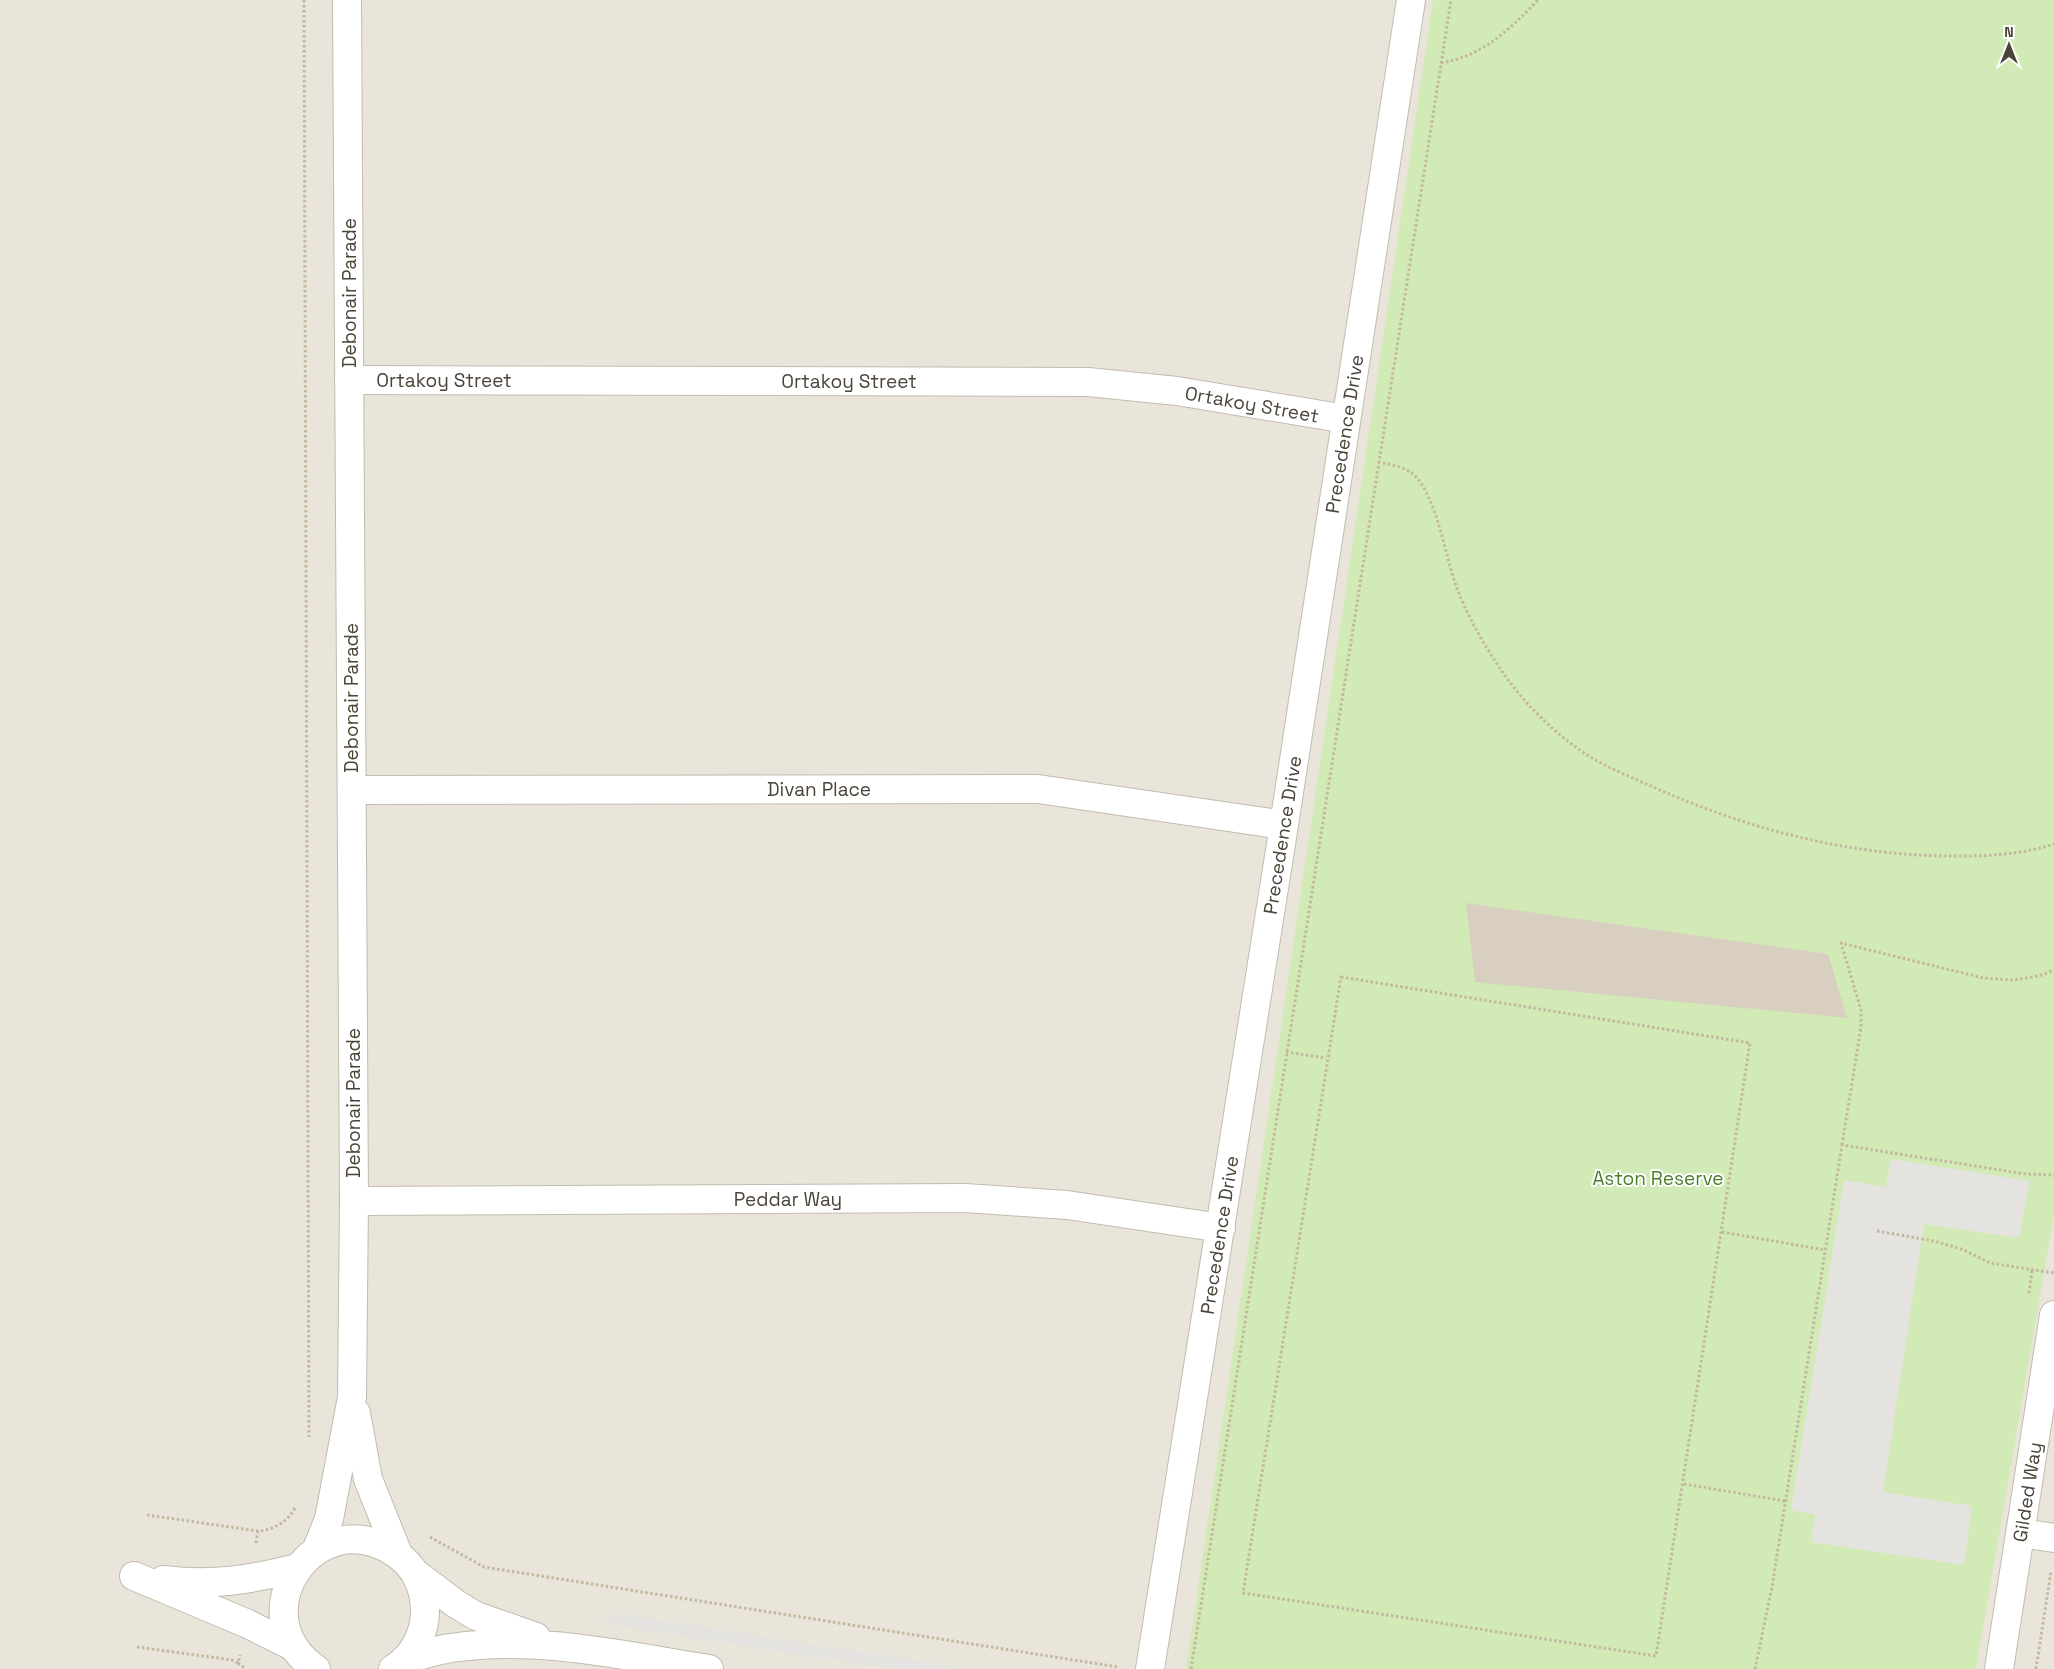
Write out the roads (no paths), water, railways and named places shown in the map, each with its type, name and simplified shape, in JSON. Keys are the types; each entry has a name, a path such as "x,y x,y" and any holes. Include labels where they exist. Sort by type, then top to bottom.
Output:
{"street":[{"name":"Debonair Parade","path":"294,1647 284,1621 285,1593 329,1519 352,1396 354,1200 348,0"},
{"name":"Precedence Drive","path":"1138,1668 1221,1228 1411,0"},
{"name":"Ortakoy Street","path":"349,380 1088,382 1177,391 1346,419"},
{"name":"Divan Place","path":"352,790 1038,789 1284,825"},
{"name":"Peddar Way","path":"354,1200 965,1198 1067,1205 1221,1228"},
{"name":"Gilded Way","path":"1999,1669 2054,1315"},
{"name":"Debonair Parade","path":"352,1396 368,1479 406,1564 424,1598 424,1626 413,1650 398,1665"},
{"path":"2020,1533 2053,1550"},
{"path":"316,1669 294,1647 248,1624 134,1576 198,1584 253,1579 306,1559 329,1544 357,1539 385,1546 456,1604 476,1616 508,1628 572,1647 709,1669"},
{"path":"398,1665 450,1648 472,1645 572,1647"}],"park label":[{"name":"Aston Reserve","path":"1658,1178"}]}
